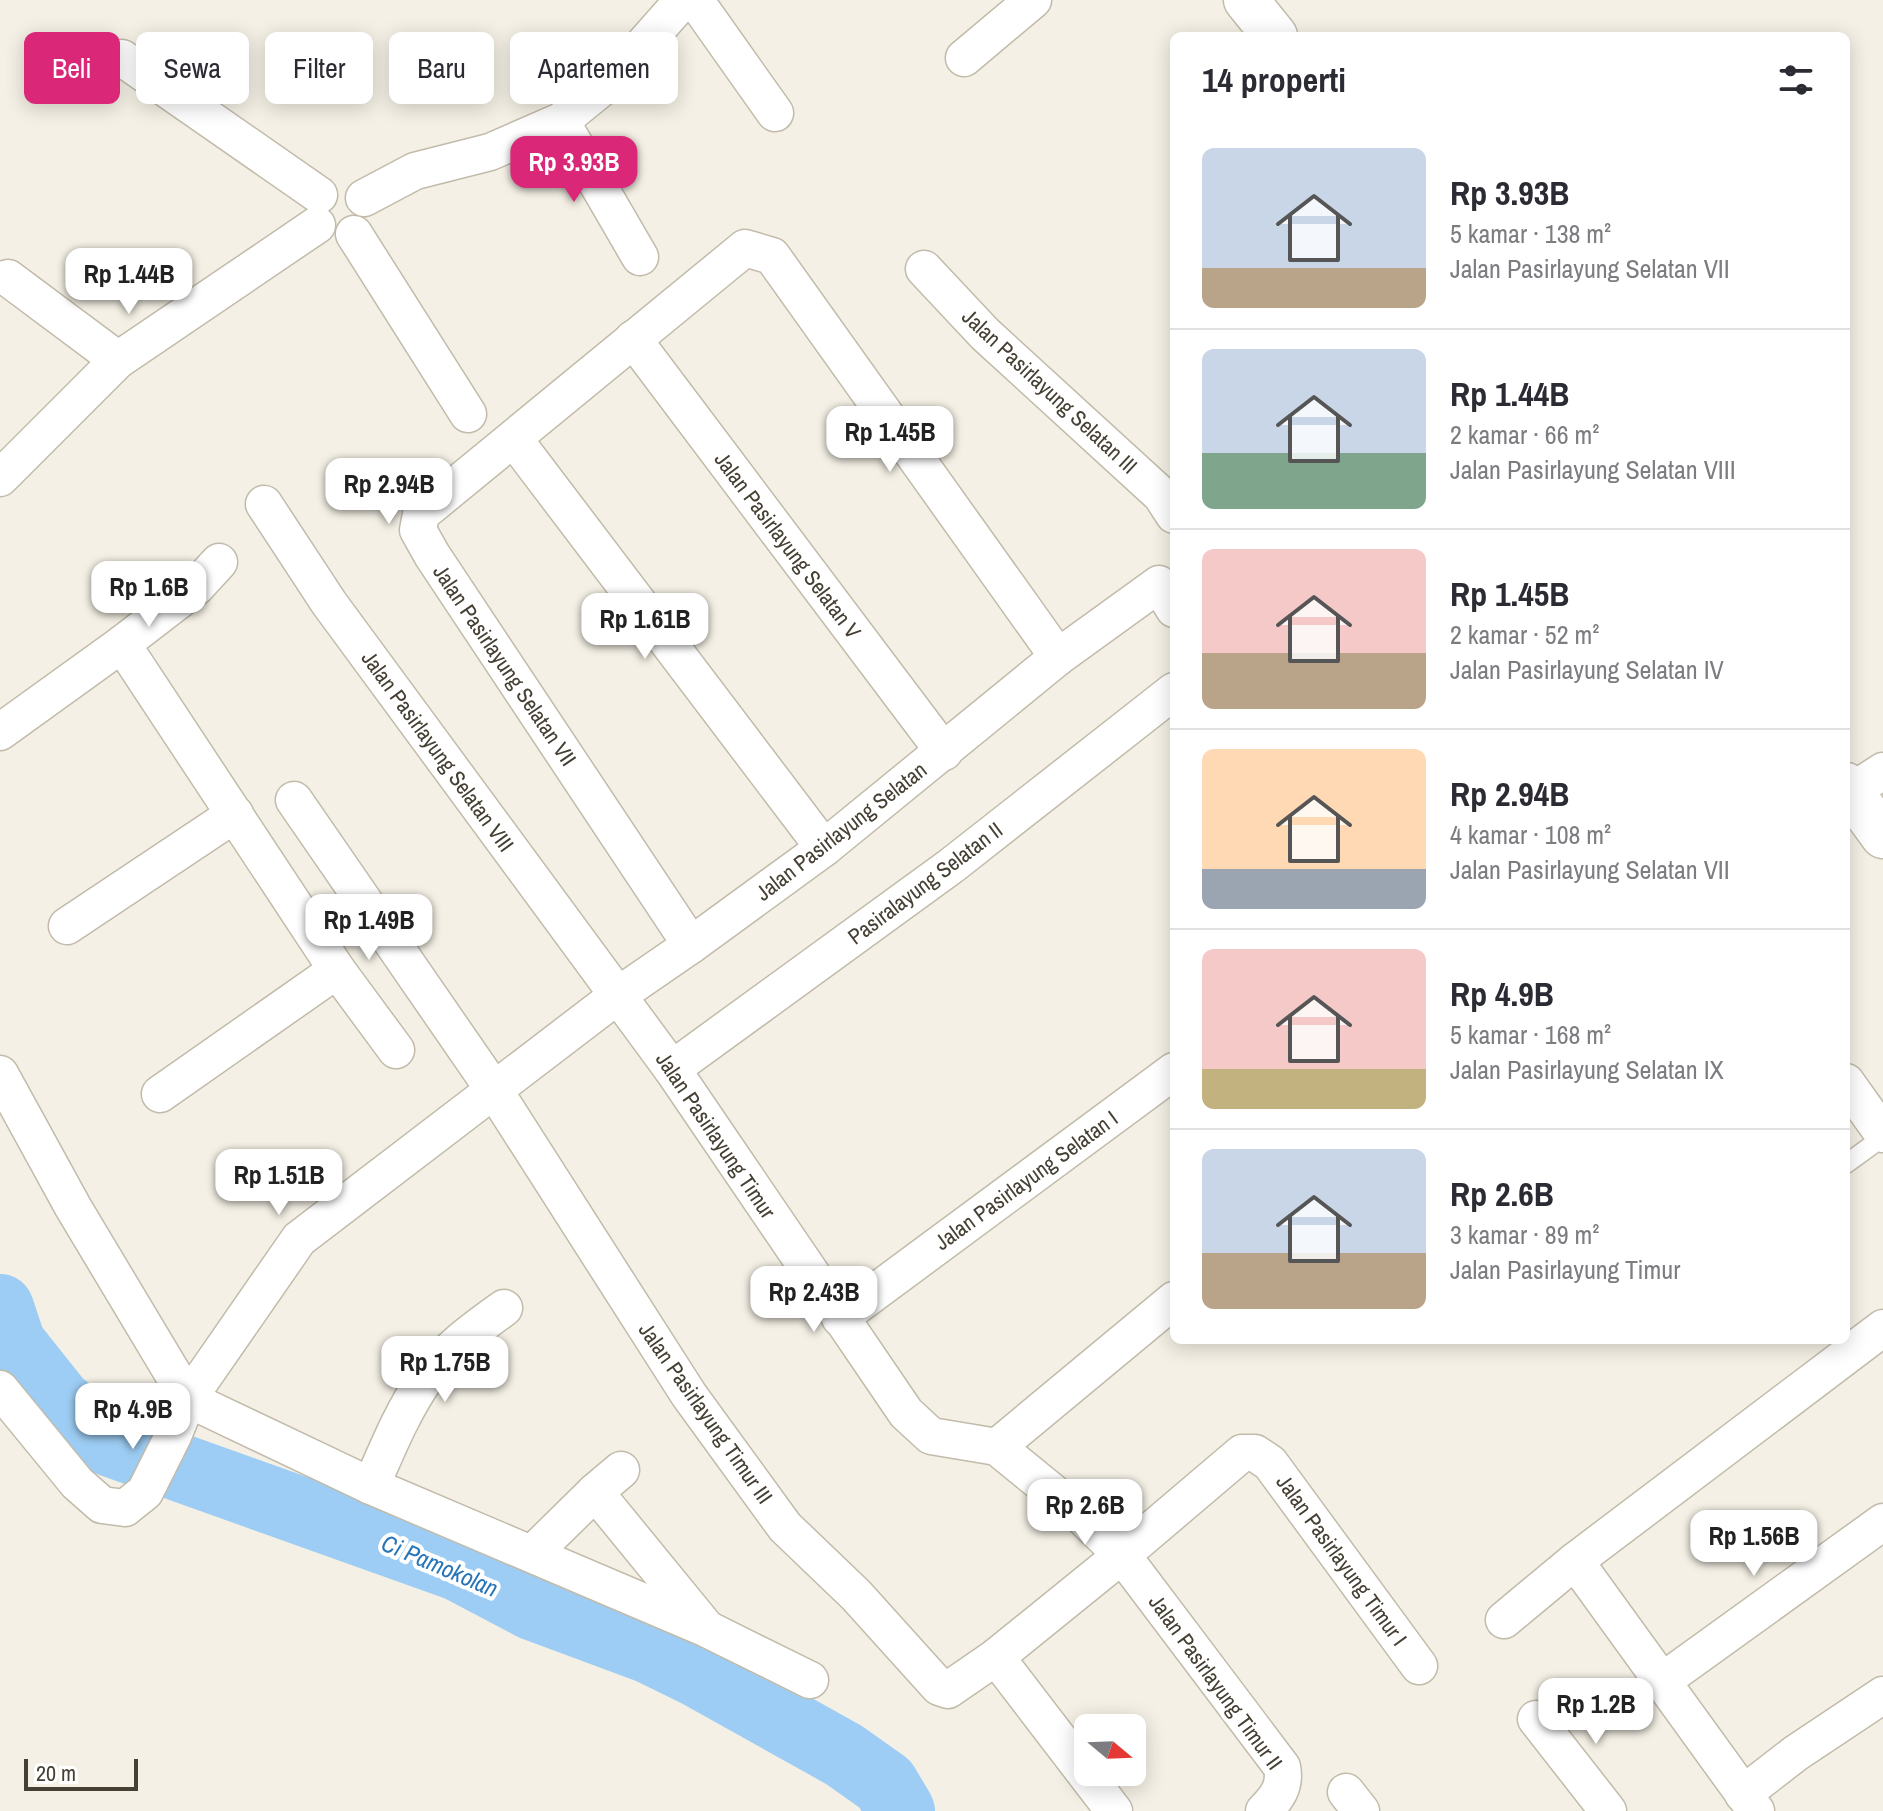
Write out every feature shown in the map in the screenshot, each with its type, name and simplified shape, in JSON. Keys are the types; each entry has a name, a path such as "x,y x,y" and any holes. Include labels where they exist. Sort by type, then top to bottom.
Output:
{"street":[{"path":"364,198 415,171 490,152 561,121 615,77 683,0"},
{"path":"695,0 775,113"},
{"path":"964,58 1033,0"},
{"path":"1246,0 1272,32"},
{"path":"0,478 118,360 318,210 326,188 336,184 357,189 366,205 366,221 354,234 334,237 324,233 318,210 122,58"},
{"path":"561,121 640,257"},
{"path":"354,234 468,414"},
{"name":"Jalan Pasirlayung Selatan VII","path":"691,945 418,530 421,514 745,248 772,256 1058,657"},
{"name":"Jalan Pasirlayung Selatan III","path":"924,269 985,334 1161,495 1170,509"},
{"path":"8,278 118,360"},
{"name":"Jalan Pasirlayung Selatan V","path":"633,339 944,752"},
{"path":"514,439 824,848"},
{"name":"Jalan Pasirlayung Selatan VIII","path":"264,504 329,603 617,996"},
{"path":"0,732 196,587 219,562"},
{"name":"Jalan Pasirlayung Selatan","path":"0,1389 68,1472 102,1505 125,1508 145,1492 188,1399 299,1239 617,996 824,848 1058,657 1169,585"},
{"path":"122,644 337,970 396,1050"},
{"name":"Pasiralayung Selatan II","path":"672,1069 951,866 1170,694"},
{"path":"1856,786 1883,836"},
{"path":"294,800 494,1090"},
{"path":"67,926 235,814"},
{"path":"160,1094 337,970"},
{"name":"Jalan Pasirlayung Timur","path":"617,996 672,1069 906,1413 931,1436 997,1447 1083,1517 1122,1555"},
{"path":"0,1074 73,1207 188,1399 371,1486 707,1629 810,1680"},
{"name":"Jalan Pasirlayung Selatan I","path":"840,1318 1170,1074"},
{"path":"1850,1088 1883,1136"},
{"name":"Jalan Pasirlayung Timur III","path":"494,1090 689,1395 785,1527 856,1595 939,1687 948,1690 961,1683"},
{"path":"997,1447 1170,1303"},
{"path":"371,1486 404,1413 426,1377 463,1338 504,1308"},
{"path":"1504,1620 1575,1561 1883,1328"},
{"name":"Jalan Pasirlayung Timur I","path":"961,1683 1122,1555 1242,1453 1255,1453 1270,1463 1280,1475 1419,1666"},
{"path":"533,1553 608,1481 707,1629"},
{"path":"1661,1682 1883,1522"},
{"name":"Jalan Pasirlayung Timur II","path":"1122,1555 1282,1767 1282,1788 1275,1801 1264,1811"},
{"path":"1575,1561 1749,1802 1796,1753 1883,1695"},
{"path":"996,1657 1114,1811"},
{"path":"1536,1719 1604,1810"}],"lane":[{"path":"1850,1161 1883,1136"}],"waterway":[{"name":"Ci Pamokolan","path":"0,1308 12,1344 59,1403 111,1443 458,1567 532,1606 648,1649 844,1755 885,1784 901,1811"}]}
